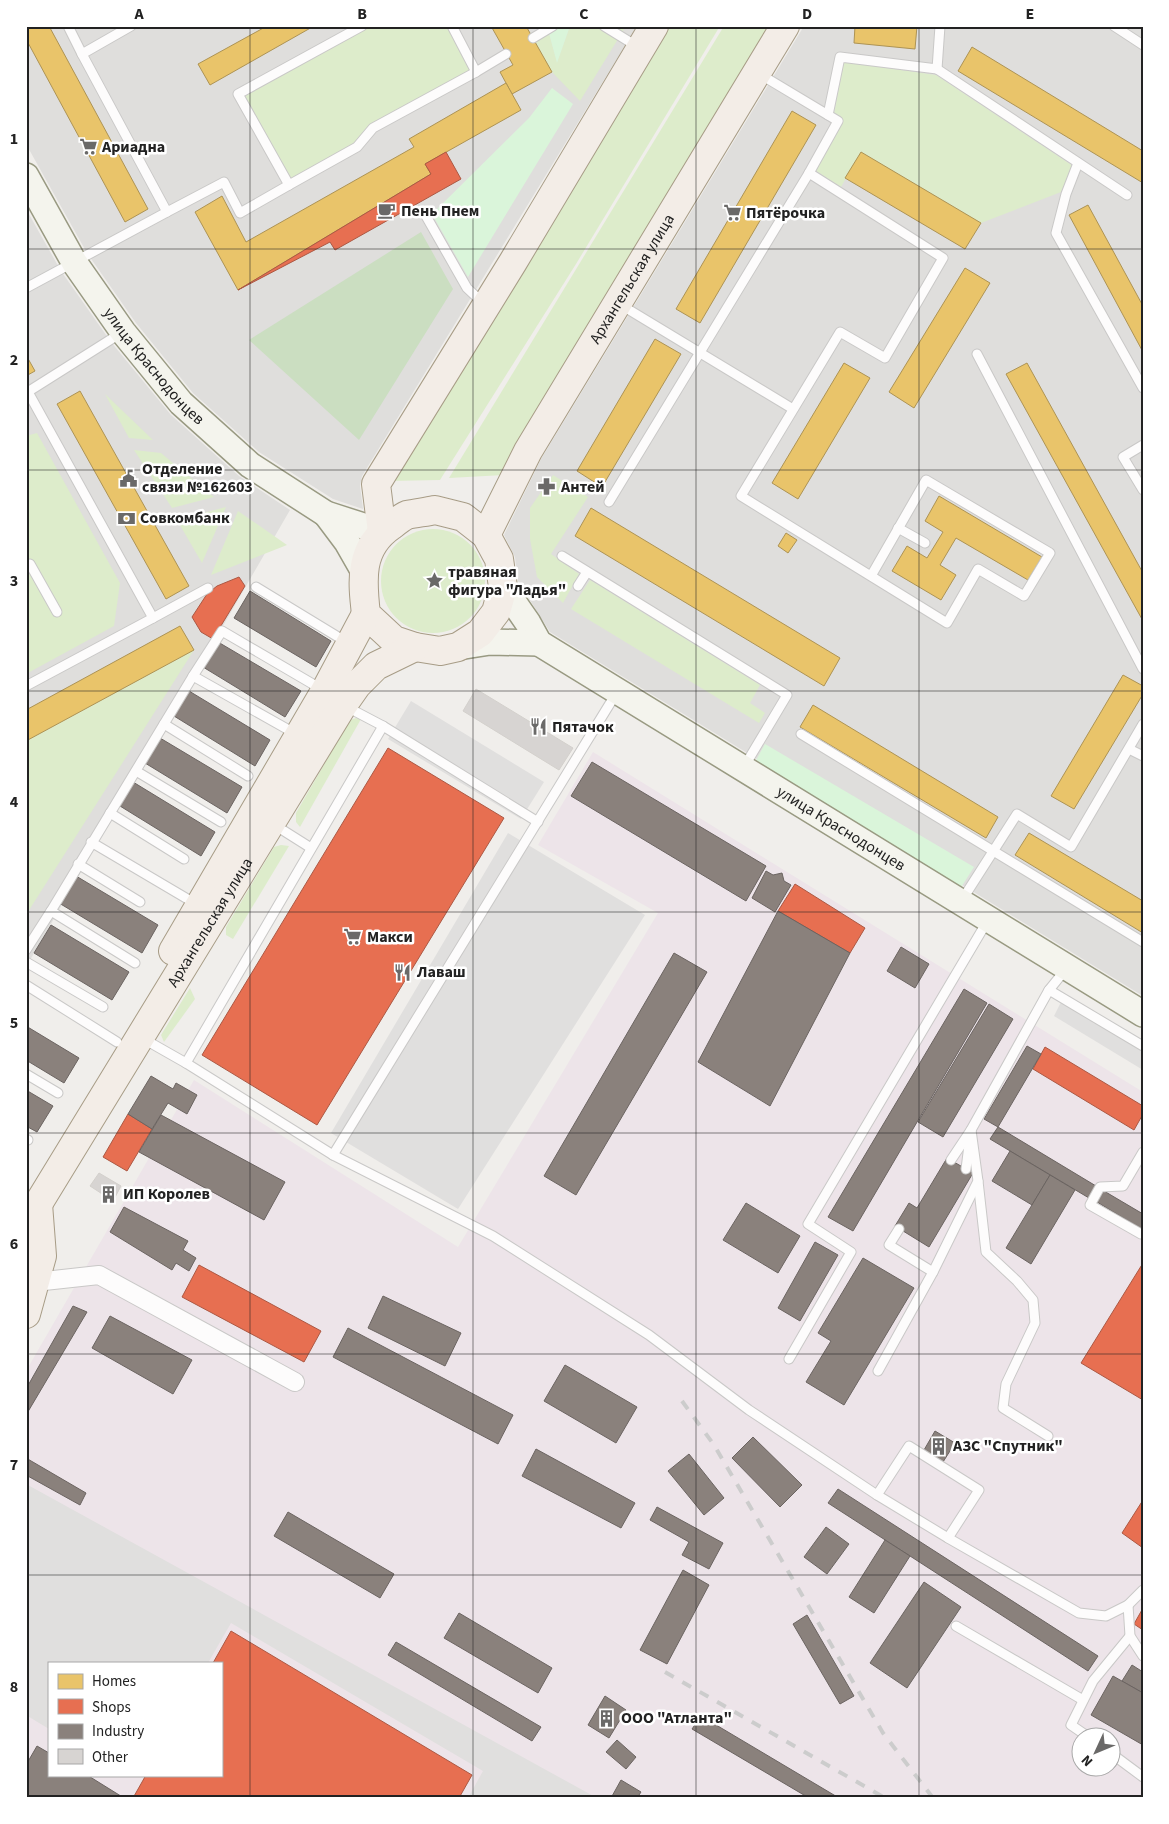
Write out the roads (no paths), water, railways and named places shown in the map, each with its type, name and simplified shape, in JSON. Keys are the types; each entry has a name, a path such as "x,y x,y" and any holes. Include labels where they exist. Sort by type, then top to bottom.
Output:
{"main road":[{"name":"Архангельская улица","path":"486,535 528,451 785,26"},
{"path":"382,532 376,484 647,37"},
{"name":"улица Краснодонцев","path":"26,176 74,262 123,332 181,403 250,464 326,514 382,532"},
{"path":"458,646 480,633 496,612 503,587 499,559 486,535 463,517 434,510 406,516 382,532 370,550 363,570 366,614 394,640 415,647 440,651 458,646 490,642 539,643"},
{"name":"улица Краснодонцев","path":"326,514 347,542 363,570"},
{"name":"улица Краснодонцев","path":"503,587 528,623 539,643 742,770 1143,1014"},
{"name":"Архангельская улица","path":"30,1204 129,1040 272,823 334,698 350,645 366,614"},
{"name":"Архангельская улица","path":"129,1040 172,953 198,906 298,735 334,698 357,685 376,666 415,647"},
{"path":"26,1314 42,1256 30,1204"}],"street":[{"path":"35,1282 99,1275 295,1382"}],"lane":[{"path":"68,26 167,212"},
{"path":"82,54 131,26"},
{"path":"289,185 238,94 362,26"},
{"path":"452,26 476,72"},
{"path":"532,38 553,26"},
{"path":"604,26 647,37"},
{"path":"937,69 940,26"},
{"path":"1114,26 1143,45"},
{"path":"26,288 224,182 240,213 356,147 373,128 506,54"},
{"path":"828,115 840,56 937,69 1127,195"},
{"path":"609,502 809,173 838,120 757,72"},
{"path":"1078,163 1066,194 1056,233 1143,388"},
{"path":"809,173 942,258 885,358 840,332 741,496 947,623 978,569 1024,596 1050,553 926,480 871,576"},
{"path":"426,216 468,288 486,305"},
{"path":"618,304 793,409"},
{"path":"123,332 27,392 153,618"},
{"path":"977,354 1143,669"},
{"path":"1142,487 1123,457 1143,445"},
{"path":"898,528 925,543"},
{"path":"562,556 787,695 742,770"},
{"path":"27,563 57,612"},
{"path":"578,586 588,572"},
{"path":"256,586 350,645"},
{"path":"26,686 208,588"},
{"path":"26,950 192,676 222,632 383,726 538,822"},
{"path":"192,676 298,735"},
{"path":"333,1155 617,692"},
{"path":"164,724 248,776"},
{"path":"961,902 1017,814 1071,847 1143,724"},
{"path":"186,1063 383,726"},
{"path":"801,734 1143,942"},
{"path":"1129,748 1143,756"},
{"path":"136,771 221,822"},
{"path":"110,812 184,859"},
{"path":"272,823 311,848"},
{"path":"91,842 198,906"},
{"path":"78,864 140,902"},
{"path":"51,911 135,963"},
{"path":"789,1359 851,1252 808,1224 988,920"},
{"path":"26,962 103,1007"},
{"path":"951,1160 971,1130 1048,990 1066,968"},
{"path":"26,985 129,1040 186,1063 333,1155 493,1236 649,1335 748,1410 877,1495 1079,1613 1106,1616 1128,1605 1143,1590"},
{"path":"1048,990 1143,1046"},
{"path":"26,1074 58,1093"},
{"path":"966,1169 971,1130"},
{"path":"971,1130 986,1252 1017,1281 1033,1300 1035,1323 1006,1384 1003,1408 1048,1436"},
{"path":"1140,1234 1090,1204 1100,1187 1123,1186 1143,1152"},
{"path":"878,1371 933,1272 978,1181"},
{"path":"899,1229 889,1246 933,1272"},
{"path":"877,1495 909,1446 979,1490 948,1538"},
{"path":"1128,1605 1130,1636 1143,1656"},
{"path":"956,1626 1083,1700"},
{"path":"1072,1726 1071,1725 1093,1681 1130,1636"},
{"path":"1122,1761 1143,1777"}],"railway":[{"path":"682,1401 714,1445 883,1733 933,1798"},
{"path":"665,1672 885,1798"}],"place":[{"name":"Ариадна","path":"88,147"},
{"name":"Пень Пнем","path":"387,211"},
{"name":"Пятёрочка","path":"732,213"},
{"name":"Отделение связи №162603","path":"128,478"},
{"name":"Антей","path":"547,487"},
{"name":"Совкомбанк","path":"126,518"},
{"name":"травяная фигура \"Ладья\"","path":"434,581"},
{"name":"Пятачок","path":"538,727"},
{"name":"Макси","path":"353,937"},
{"name":"Лаваш","path":"403,972"},
{"name":"ИП Королев","path":"109,1194"},
{"name":"АЗС \"Спутник\"","path":"939,1446"},
{"name":"ООО \"Атланта\"","path":"607,1718"}]}
